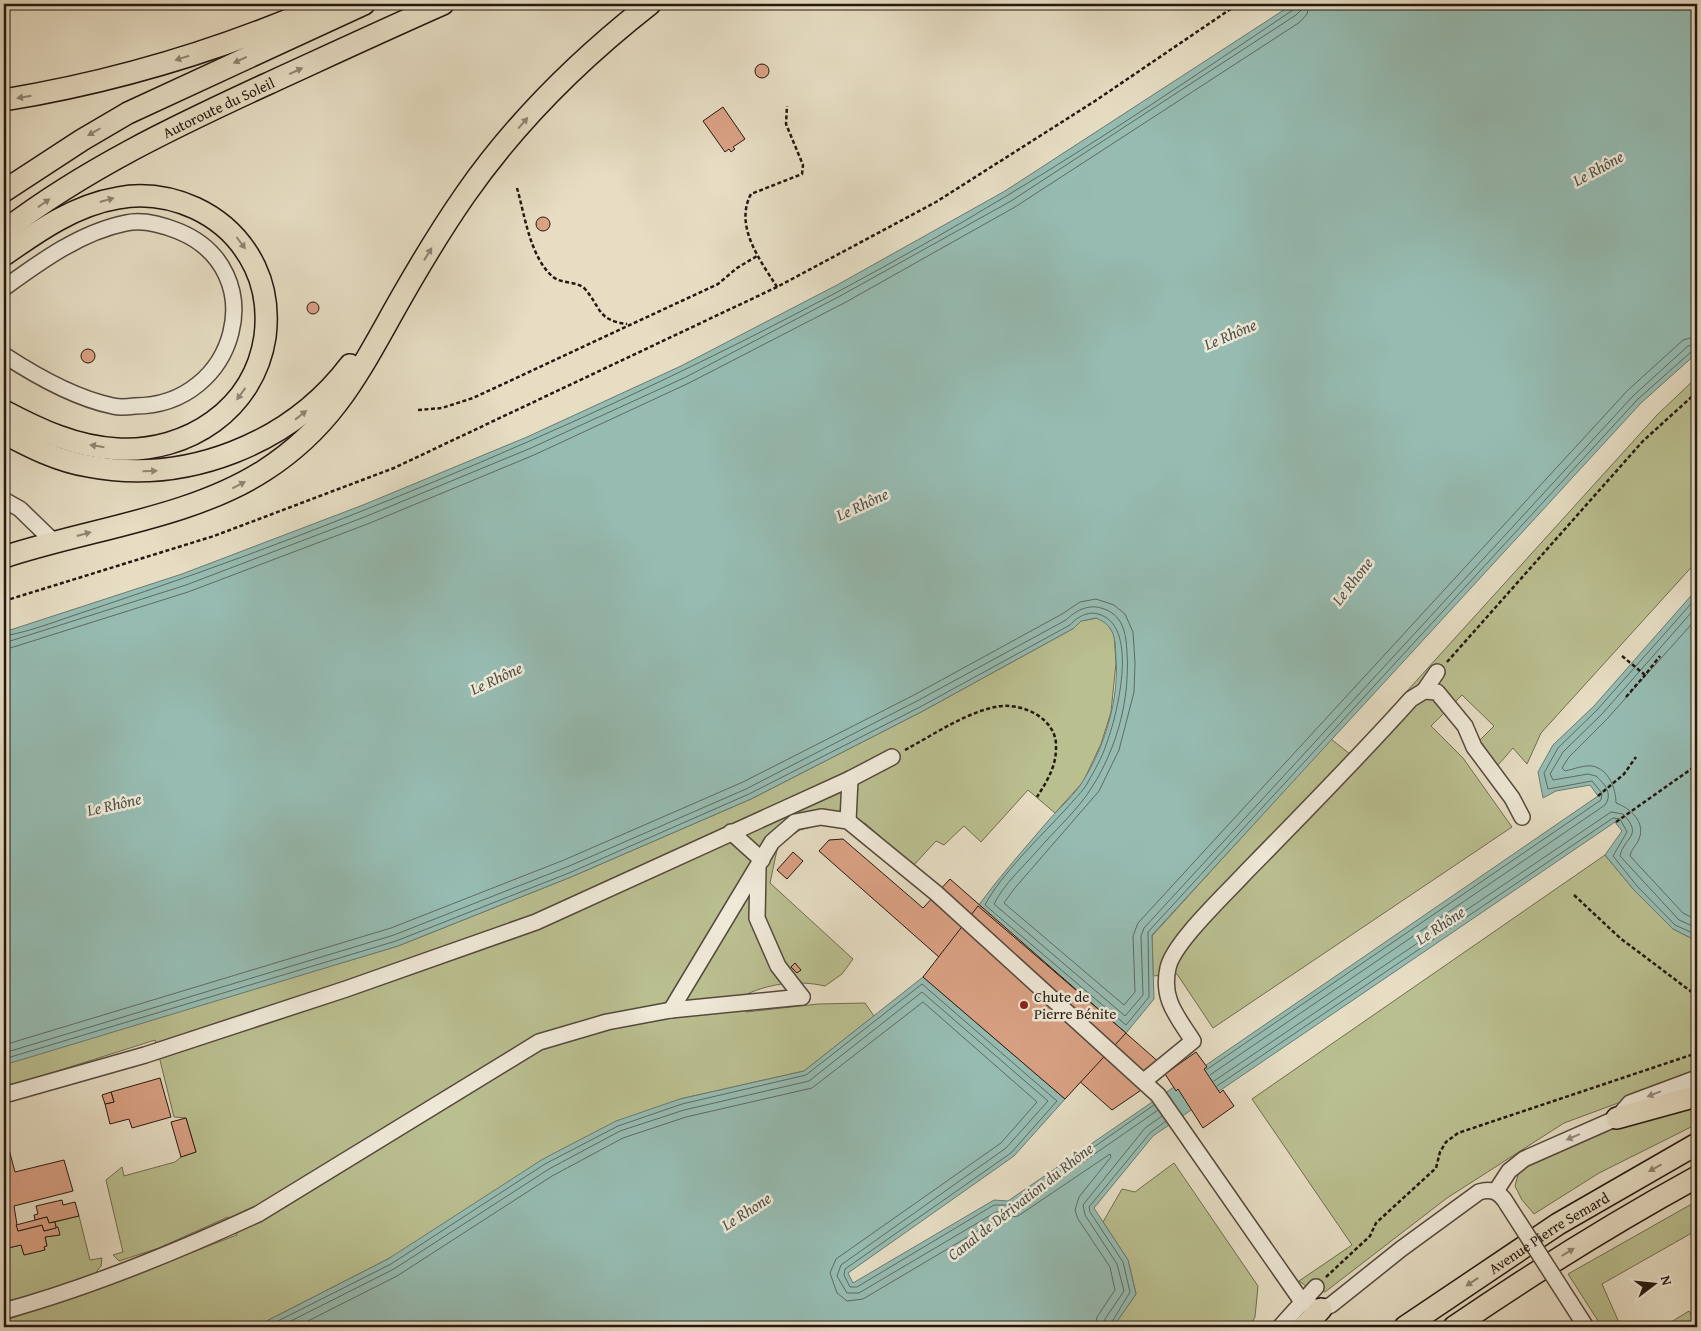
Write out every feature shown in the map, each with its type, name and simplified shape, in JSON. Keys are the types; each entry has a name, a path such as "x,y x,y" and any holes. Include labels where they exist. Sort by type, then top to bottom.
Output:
{"highway":[{"path":"4,100 55,90 178,59 326,4"},
{"path":"4,191 82,140 128,113 364,4"},
{"name":"Autoroute du Soleil","path":"4,231 91,172 132,149 212,109 443,4"},
{"path":"4,557 189,505 224,492 265,470 307,437 357,378 402,296 465,196 494,156 565,79 650,4"},
{"path":"4,255 59,220 104,201 145,195 174,200 210,216 236,237 259,275 266,313 261,357 249,383 232,406 212,424 190,436 147,448 103,448 56,436 4,411"},
{"path":"4,433 32,447 70,462 121,471 158,471 224,456 284,427 316,403 347,369 402,296"},
{"path":"1617,1118 1697,1096"},
{"name":"Avenue Pierre Semard","path":"1405,1327 1558,1224 1697,1144"},
{"name":"Avenue Pierre Semard","path":"1454,1327 1530,1275 1615,1223 1697,1177"},
{"path":"1304,1327 1312,1306"}],"street":[{"path":"4,288 58,251 92,234 128,222 160,224 193,237 216,258 230,284 235,312 229,343 213,370 192,391 167,403 114,407 59,386 30,372 4,355"},
{"path":"4,500 20,509 54,542"},
{"path":"1144,1080 1193,1041 1171,1007 1165,987 1168,966 1180,945 1220,899 1411,699 1424,690 1437,672"},
{"path":"1424,690 1437,692 1465,726 1474,747 1506,790 1522,816"},
{"path":"4,1095 146,1056 356,986 536,922 850,779 892,757"},
{"path":"848,821 850,779"},
{"path":"791,806 795,822"},
{"path":"671,1010 772,842 795,822 820,817 848,821 936,893 1144,1080 1158,1095 1312,1306"},
{"path":"4,1312 118,1273 258,1214 539,1042 607,1022 671,1010 802,997 778,966 757,918 760,864 731,832"},
{"path":"1496,1191 1509,1171 1524,1159 1617,1118 1630,1103 1697,1078"},
{"path":"1280,1327 1312,1306 1331,1305 1401,1249 1478,1192 1488,1189 1496,1191 1508,1204 1586,1327"},
{"path":"1312,1306 1316,1287"}],"path":[{"path":"4,601 214,536 394,468 777,288 936,202 1095,102 1238,4"},
{"path":"777,288 757,256 747,231 745,206 751,194 802,174 803,165 786,124 787,106"},
{"path":"517,188 529,234 543,265 555,278 584,287 600,312 612,322 629,325"},
{"path":"418,410 442,408 473,398 718,284 737,268 757,256"},
{"path":"1437,672 1643,441 1697,392"},
{"path":"1622,656 1645,675"},
{"path":"1626,697 1660,656"},
{"path":"892,757 962,720 995,707 1016,705 1037,714 1050,727 1057,746 1053,771 1037,797"},
{"path":"1598,796 1624,774 1636,756"},
{"path":"1616,822 1697,765"},
{"path":"1574,895 1620,938 1697,996"},
{"path":"1316,1287 1370,1236 1376,1223 1436,1168 1440,1152 1446,1142 1458,1134 1697,1053"}],"green space":[{"path":"1697,377 1697,561 1541,733 1527,764 1513,748 1498,765 1478,742 1494,726 1462,695 1431,726 1463,758 1512,827 1213,1028 1177,974 1153,976 1152,936 1331,739 1350,754 1657,415"},
{"path":"1097,618 1105,621 1114,634 1116,663 1111,712 1101,744 1083,782 1055,813 1028,790 981,842 964,826 944,845 936,841 913,866 865,823 846,826 822,824 800,830 778,845 770,883 853,959 842,974 825,986 805,983 785,984 766,987 747,994 746,1012 818,1004 865,1003 874,1016 804,1071 680,1099 388,1259 255,1327 4,1327 4,1321 99,1288 237,1235 228,1217 159,1248 119,1261 113,1255 123,1252 106,1180 122,1167 124,1176 175,1162 181,1157 196,1152 186,1118 174,1117 155,1040 4,1088 4,1063 398,946 571,877 751,799 923,711 1074,628 1081,621"},
{"path":"1605,855 1634,890 1673,929 1697,941 1697,1071 1686,1078 1564,1123 1447,1198 1325,1292 1310,1289 1299,1281 1352,1245 1252,1099"},
{"path":"1697,1103 1697,1124 1599,1173 1534,1214 1522,1200 1515,1186 1519,1171 1561,1149 1645,1116"},
{"path":"1174,1163 1258,1286 1255,1317 1250,1327 1113,1327 1136,1294 1128,1260 1103,1222 1122,1189 1135,1192"},
{"path":"1697,1201 1697,1230 1602,1284 1621,1327 1602,1327 1568,1274"},
{"path":"79,1216 90,1260 102,1258 101,1266 94,1275 4,1303 4,1249 21,1245 24,1255 44,1250 44,1247 47,1245 45,1237 59,1235 55,1222"},
{"path":"1689,1311 1697,1323 1697,1327 1663,1327"}],"water":[{"path":"1293,4 1697,4 1697,353 1641,403 1152,935 1154,999 1126,1033 978,906 1021,852 1075,792 1098,753 1113,706 1116,674 1113,634 1103,621 1096,618 1081,621 1074,628 923,711 751,799 571,877 398,946 4,1065 4,632 182,574 363,505 527,437 681,366 837,285 1005,191"},
{"path":"1697,589 1697,941 1673,929 1634,890 1605,855 1622,831 1615,822 1153,1136 1094,1208 1128,1260 1136,1294 1113,1327 255,1327 388,1259 543,1159 616,1121 680,1099 804,1071 923,977 1065,1099 1014,1156 848,1273 853,1283 994,1200 1008,1201 1598,796 1590,785 1556,791 1543,798 1538,772 1553,745 1594,706"}],"building":[{"path":"175,4 185,4 186,6 177,9"},
{"path":"762,64 767,66 769,71 767,76 762,78 757,76 755,71 757,66"},
{"path":"723,107 745,139 733,147 735,149 731,152 729,149 725,152 703,121"},
{"path":"543,217 548,219 550,224 548,229 543,231 538,229 536,224 538,219"},
{"path":"315,302 318,303 318,313 311,314 308,313 307,306 308,303"},
{"path":"88,349 93,351 95,356 93,361 88,363 83,361 81,356 83,351"},
{"path":"843,839 923,908 950,879 1169,1071 1112,1110 819,851 829,840"},
{"path":"793,852 803,861 787,879 777,870"},
{"name":"Chute de Pierre Bénite","path":"978,906 1126,1033 1065,1099 923,977"},
{"path":"795,963 801,970 797,973 791,967"},
{"path":"1196,1052 1207,1067 1204,1069 1220,1093 1223,1090 1234,1106 1203,1128 1178,1089 1176,1091 1165,1074"},
{"path":"160,1078 171,1117 132,1128 129,1119 110,1124 105,1104 114,1102 111,1092"},
{"path":"111,1092 114,1102 105,1104 102,1095"},
{"path":"186,1118 196,1152 181,1157 171,1122"},
{"path":"4,1131 15,1172 64,1160 73,1191 14,1206 18,1231 42,1225 44,1231 58,1227 60,1235 45,1237 47,1246 44,1247 45,1250 24,1255 21,1245 4,1249"},
{"path":"62,1200 63,1205 75,1202 79,1216 49,1223 47,1217 35,1220 34,1215 38,1214 36,1206"},
{"path":"47,1217 49,1223 55,1222 56,1228 44,1231 42,1225 18,1231 16,1225"}],"place":[{"name":"Chute de Pierre Bénite","path":"1024,1005"}],"water label":[{"name":"Le Rhône","path":"1598,168"},
{"name":"Le Rhône","path":"1230,334"},
{"name":"Le Rhône","path":"862,504"},
{"name":"Le Rhone","path":"1352,581"},
{"name":"Le Rhône","path":"496,678"},
{"name":"Le Rhône","path":"114,804"},
{"name":"Le Rhône","path":"1440,925"},
{"name":"Canal de Dérivation du Rhône","path":"1020,1201"},
{"name":"Le Rhone","path":"746,1211"}]}
